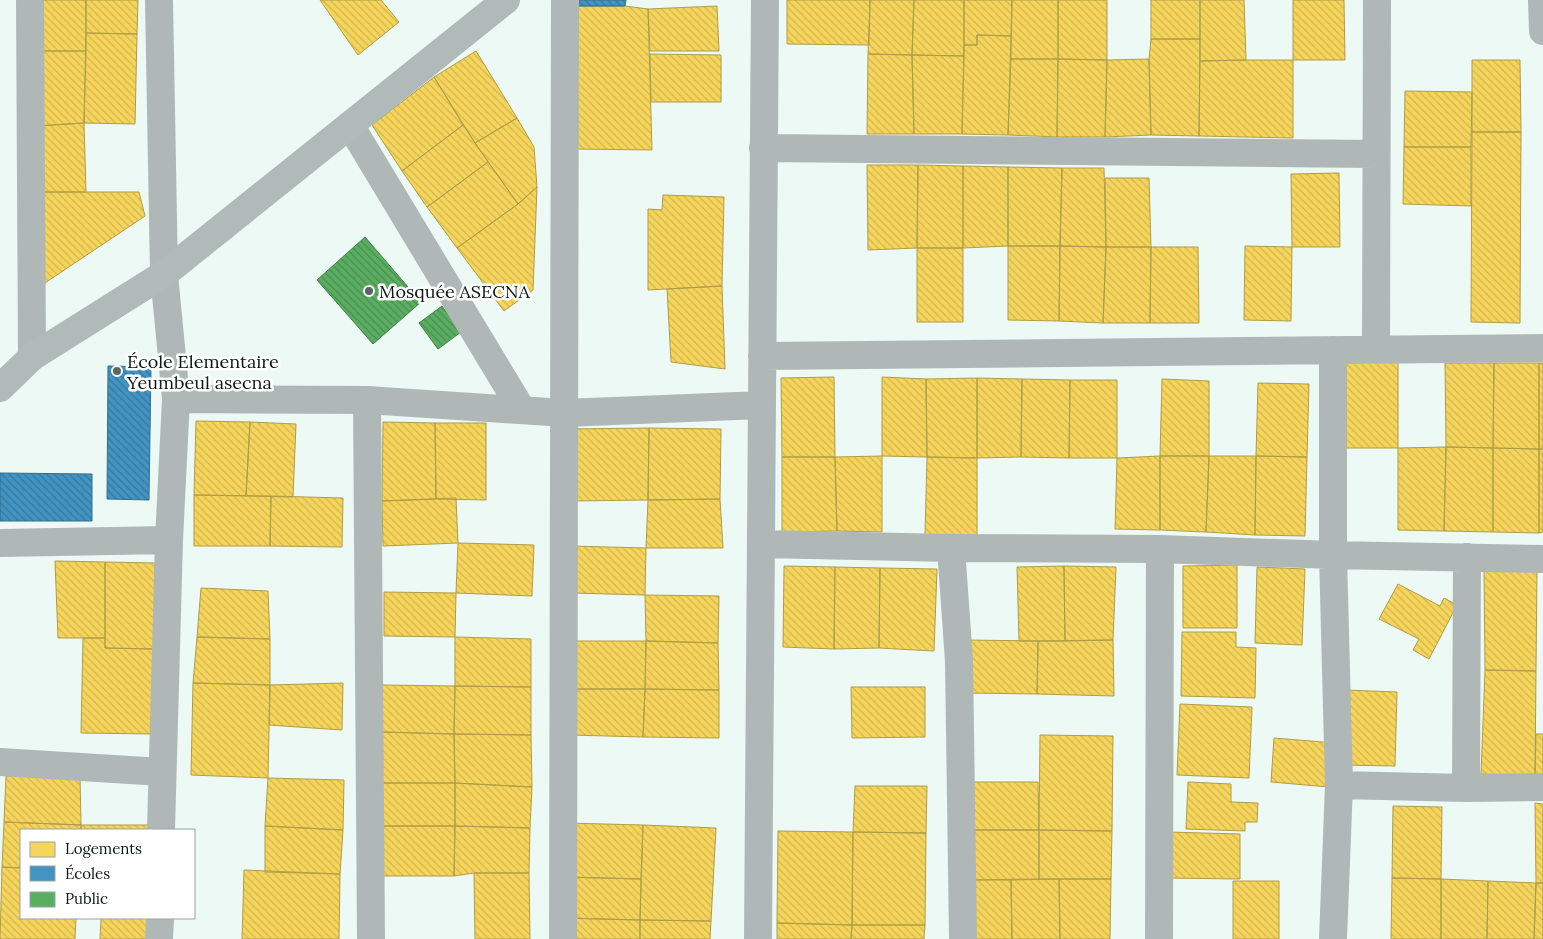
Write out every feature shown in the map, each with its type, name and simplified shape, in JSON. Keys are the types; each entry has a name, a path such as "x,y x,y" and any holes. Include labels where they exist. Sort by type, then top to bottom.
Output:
{"main road":[{"path":"0,388 32,357 164,274 506,0"}],"street":[{"path":"30,0 32,357"},
{"path":"159,0 164,274 176,399 169,540 161,829"},
{"path":"562,939 565,0"},
{"path":"758,939 765,0"},
{"path":"1376,0 1376,349"},
{"path":"1542,0 1543,31"},
{"path":"350,125 522,410"},
{"path":"764,148 1376,154"},
{"path":"762,356 1543,348"},
{"path":"1333,350 1333,555 1339,785 1333,939"},
{"path":"176,399 367,400 564,413 762,405"},
{"path":"367,400 371,939"},
{"path":"0,543 169,540"},
{"path":"761,544 951,548 1160,549 1333,555 1543,558"},
{"path":"951,548 960,662 963,939"},
{"path":"1159,939 1160,549"},
{"path":"1466,788 1467,557"},
{"path":"0,762 162,772"},
{"path":"1339,785 1466,788 1543,787"},
{"path":"159,939 160,919"}],"building: Logements":[{"path":"36,0 86,0 86,51 35,51"},
{"path":"86,0 138,0 137,34 86,33"},
{"path":"320,0 381,0 399,22 358,55"},
{"path":"787,0 870,0 869,45 787,44"},
{"path":"870,0 914,0 912,55 868,54"},
{"path":"914,0 964,0 964,56 912,55"},
{"path":"964,0 1012,0 1011,36 977,35 977,45 964,45"},
{"path":"1012,0 1058,0 1058,59 1011,59"},
{"path":"1058,0 1107,0 1107,60 1058,59"},
{"path":"1151,0 1200,0 1200,39 1151,39"},
{"path":"1200,0 1244,0 1246,60 1200,61"},
{"path":"1293,0 1344,0 1345,60 1293,60"},
{"path":"573,6 625,6 648,9 652,150 573,149"},
{"path":"717,6 719,51 650,51 648,9"},
{"path":"86,33 137,34 135,124 84,123"},
{"path":"977,35 1011,36 1008,135 962,134 964,45 977,45"},
{"path":"1151,39 1200,39 1199,136 1151,135 1149,59"},
{"path":"35,51 86,51 84,123 36,126"},
{"path":"476,51 517,118 475,143 434,77"},
{"path":"650,54 721,55 721,102 651,102"},
{"path":"868,54 912,55 914,134 867,134"},
{"path":"912,55 964,56 962,134 914,134"},
{"path":"1011,59 1058,59 1057,137 1008,135"},
{"path":"1058,59 1107,60 1105,137 1057,137"},
{"path":"1149,59 1151,135 1105,137 1107,60"},
{"path":"1293,60 1293,138 1199,136 1200,61"},
{"path":"1472,60 1520,60 1521,132 1472,132"},
{"path":"434,77 463,125 402,171 372,125"},
{"path":"1405,91 1472,92 1471,147 1404,147"},
{"path":"517,118 534,147 537,187 518,204 475,143"},
{"path":"84,123 86,192 34,192 36,126"},
{"path":"463,125 488,162 427,207 402,171"},
{"path":"1472,132 1521,132 1520,323 1471,322"},
{"path":"1404,147 1471,147 1471,206 1403,204"},
{"path":"488,162 518,204 457,248 427,207"},
{"path":"867,165 918,165 917,248 868,250"},
{"path":"918,165 963,166 963,248 917,248"},
{"path":"963,166 1008,167 1008,246 963,248"},
{"path":"1008,167 1062,168 1060,246 1008,246"},
{"path":"1062,168 1104,168 1106,247 1060,246"},
{"path":"1339,173 1340,247 1292,247 1291,174"},
{"path":"1105,178 1149,178 1151,247 1106,247"},
{"path":"537,187 533,290 504,311 457,248 518,204"},
{"path":"34,192 139,192 145,216 33,291"},
{"path":"663,195 724,197 722,286 648,290 648,209 662,210"},
{"path":"1008,246 1060,246 1059,321 1008,320"},
{"path":"1060,246 1106,247 1103,323 1059,321"},
{"path":"1245,246 1292,247 1291,321 1244,320"},
{"path":"1106,247 1151,247 1150,323 1103,323"},
{"path":"1151,247 1198,247 1199,323 1150,323"},
{"path":"917,248 963,248 963,322 917,322"},
{"path":"722,286 725,369 671,362 667,289"},
{"path":"1345,357 1398,358 1398,448 1344,448"},
{"path":"1445,363 1494,363 1493,448 1446,447"},
{"path":"1494,363 1539,363 1539,449 1493,448"},
{"path":"1539,363 1543,363 1543,449 1539,449"},
{"path":"834,377 835,457 782,457 781,378"},
{"path":"882,377 926,379 927,457 882,456"},
{"path":"977,378 1022,379 1021,457 977,458"},
{"path":"977,378 977,458 927,457 926,379"},
{"path":"1022,379 1070,380 1069,458 1021,457"},
{"path":"1162,379 1209,381 1209,456 1160,456"},
{"path":"1070,380 1117,380 1117,458 1069,458"},
{"path":"1258,383 1309,384 1307,457 1256,456"},
{"path":"196,421 250,422 246,496 194,495"},
{"path":"250,422 296,424 293,497 246,496"},
{"path":"383,422 435,423 436,499 382,501"},
{"path":"435,423 486,423 486,500 436,499"},
{"path":"649,428 648,500 572,501 571,429"},
{"path":"649,428 721,429 720,499 648,500"},
{"path":"1446,447 1493,448 1493,532 1444,531"},
{"path":"1446,447 1444,531 1398,530 1398,448"},
{"path":"1493,448 1539,449 1539,533 1493,532"},
{"path":"1539,449 1543,449 1543,532 1539,533"},
{"path":"882,456 882,532 837,531 835,457"},
{"path":"1160,456 1209,456 1206,532 1160,530"},
{"path":"1160,456 1160,530 1115,529 1117,458"},
{"path":"1209,456 1256,456 1255,535 1206,532"},
{"path":"1256,456 1307,457 1305,536 1255,535"},
{"path":"782,457 835,457 837,531 782,532"},
{"path":"927,457 977,458 977,536 925,535"},
{"path":"194,495 271,496 270,546 194,546"},
{"path":"271,496 343,498 342,547 270,546"},
{"path":"456,498 458,543 383,546 382,501"},
{"path":"720,499 723,548 646,548 648,500"},
{"path":"458,543 534,545 532,596 456,593"},
{"path":"571,546 646,548 645,595 571,593"},
{"path":"55,561 105,562 105,638 58,638"},
{"path":"105,562 155,563 155,649 105,648"},
{"path":"1237,565 1237,628 1183,628 1183,566"},
{"path":"784,566 835,567 834,649 783,647"},
{"path":"1064,566 1065,641 1019,641 1017,567"},
{"path":"1064,566 1116,567 1113,640 1065,641"},
{"path":"835,567 880,568 879,648 834,649"},
{"path":"1257,567 1305,569 1302,645 1255,643"},
{"path":"880,568 937,569 934,651 879,648"},
{"path":"1484,570 1537,570 1536,671 1485,670"},
{"path":"1398,584 1440,606 1444,598 1457,605 1429,659 1413,650 1419,639 1379,619"},
{"path":"201,588 268,591 270,639 197,637"},
{"path":"384,592 456,593 455,637 384,636"},
{"path":"645,595 719,596 718,643 646,641"},
{"path":"1182,632 1236,632 1236,647 1256,648 1255,698 1181,696"},
{"path":"197,637 270,639 270,685 193,683"},
{"path":"455,637 531,639 531,687 455,686"},
{"path":"83,638 105,638 105,648 155,649 154,734 81,733"},
{"path":"967,640 1038,641 1037,694 966,693"},
{"path":"1113,640 1114,696 1037,694 1038,641"},
{"path":"571,641 646,641 645,689 571,689"},
{"path":"646,641 718,643 719,690 645,689"},
{"path":"1485,670 1536,671 1535,776 1481,774"},
{"path":"193,683 270,685 268,778 191,775"},
{"path":"343,683 342,730 269,725 270,685"},
{"path":"382,685 455,686 454,734 381,732"},
{"path":"455,686 531,687 531,735 454,734"},
{"path":"851,687 925,687 925,737 852,738"},
{"path":"571,689 645,689 643,737 570,735"},
{"path":"645,689 719,690 719,738 643,737"},
{"path":"1345,690 1397,692 1395,766 1343,765"},
{"path":"1180,704 1252,707 1249,778 1177,775"},
{"path":"381,732 454,734 455,783 380,783"},
{"path":"454,734 531,735 532,787 455,783"},
{"path":"1536,734 1543,734 1543,776 1535,776"},
{"path":"1040,735 1113,736 1112,831 1039,830"},
{"path":"1274,738 1335,743 1329,787 1271,782"},
{"path":"6,776 80,776 81,825 4,822"},
{"path":"268,778 344,780 343,830 265,826"},
{"path":"969,782 1038,782 1039,830 970,830"},
{"path":"1188,782 1231,784 1231,802 1258,803 1257,822 1245,822 1245,831 1186,829"},
{"path":"380,783 455,783 455,826 380,826"},
{"path":"455,783 532,787 530,828 455,826"},
{"path":"855,786 927,786 926,833 853,832"},
{"path":"1535,803 1543,804 1543,883 1536,883"},
{"path":"1393,806 1442,807 1441,879 1392,878"},
{"path":"4,822 81,825 81,829 20,829 20,868 2,867"},
{"path":"566,823 643,825 641,879 565,877"},
{"path":"81,825 151,825 151,829 81,829"},
{"path":"643,825 716,828 711,921 640,920"},
{"path":"265,826 343,830 340,874 265,872"},
{"path":"380,826 455,826 454,876 381,876"},
{"path":"455,826 530,828 529,873 474,873 454,876"},
{"path":"970,830 1039,830 1039,879 964,880"},
{"path":"1039,830 1112,831 1111,879 1039,879"},
{"path":"778,831 853,832 852,925 777,923"},
{"path":"853,832 926,833 925,925 852,925"},
{"path":"1167,832 1240,834 1240,879 1166,878"},
{"path":"2,867 20,868 20,919 76,919 75,939 0,939"},
{"path":"244,870 340,874 339,939 242,939"},
{"path":"474,873 529,873 530,939 475,939"},
{"path":"565,877 641,879 640,920 564,918"},
{"path":"1392,878 1441,879 1441,939 1391,939"},
{"path":"1059,879 1060,939 1012,939 1011,880"},
{"path":"1059,879 1111,879 1110,939 1060,939"},
{"path":"1441,879 1488,881 1487,939 1441,939"},
{"path":"964,880 1011,880 1012,939 964,939"},
{"path":"1233,881 1279,881 1279,939 1233,939"},
{"path":"1488,881 1536,883 1534,939 1487,939"},
{"path":"1536,883 1543,883 1543,939 1534,939"},
{"path":"564,918 640,920 640,939 563,939"},
{"path":"101,919 151,919 151,939 100,939"},
{"path":"640,920 711,921 710,939 640,939"},
{"path":"777,923 852,925 851,939 777,939"},
{"path":"852,925 925,925 924,939 851,939"}],"building: Écoles":[{"path":"574,0 626,0 625,6 573,6"},
{"path":"108,366 151,367 149,500 107,499"},
{"path":"0,473 92,474 92,521 0,521"}],"building: Public":[{"name":"Mosquée ASECNA","path":"365,237 421,302 373,344 317,280"},
{"path":"442,306 461,332 438,349 419,323"}],"place":[{"name":"Mosquée ASECNA","path":"369,291"},
{"name":"École Elementaire Yeumbeul asecna","path":"117,371"}]}
